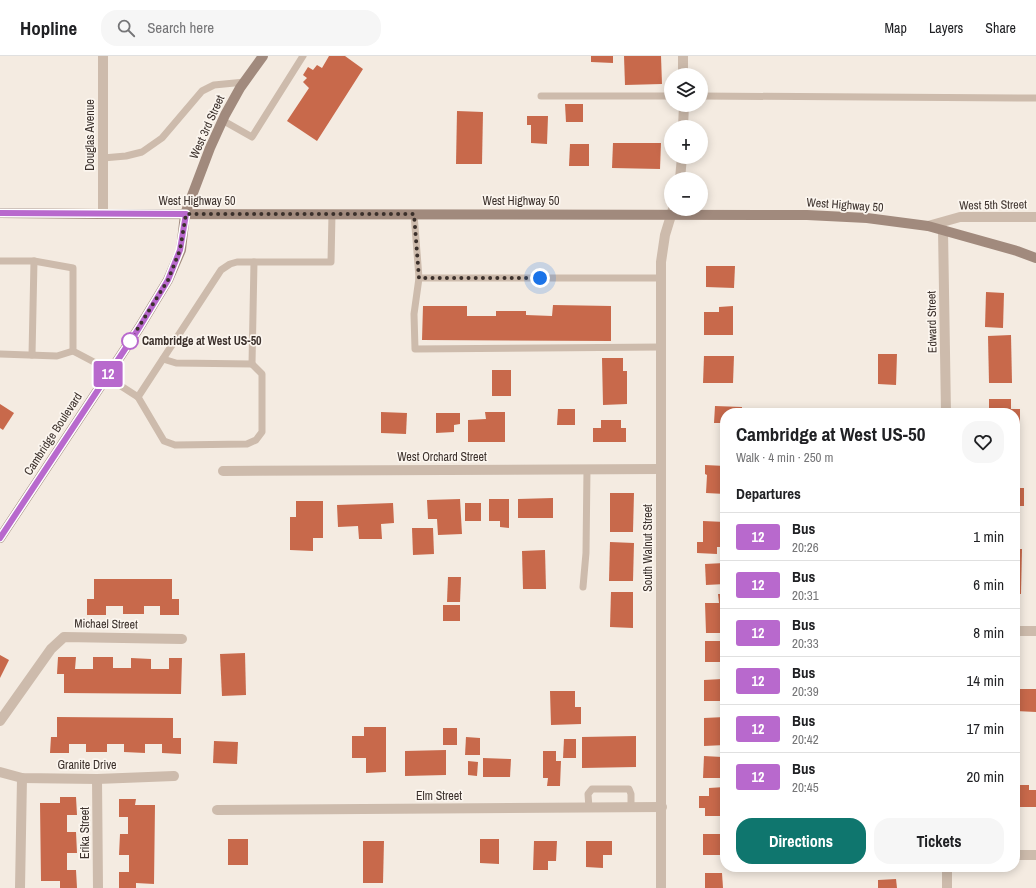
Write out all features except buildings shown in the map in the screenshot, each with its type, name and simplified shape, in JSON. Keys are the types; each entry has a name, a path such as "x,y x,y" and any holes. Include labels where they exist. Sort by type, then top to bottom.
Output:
{"main road":[{"name":"West 3rd Street","path":"186,214 222,120 244,82 263,56"},
{"name":"West Highway 50","path":"0,212 103,214 664,212"},
{"name":"West Highway 50","path":"708,213 867,218 928,226 1017,251 1036,258"},
{"name":"Cambridge Boulevard","path":"0,538 109,374 168,280 180,250 186,214"}],"street":[{"name":"Douglas Avenue","path":"103,56 103,214"},
{"path":"683,56 683,68"},
{"name":"South Walnut Street","path":"661,888 661,262 665,235 671,216"},
{"name":"West 5th Street","path":"928,226 960,217 1036,217"},
{"name":"Edward Street","path":"944,230 946,408"},
{"name":"West Orchard Street","path":"223,471 661,469"},
{"path":"1020,631 1036,631"},
{"name":"Michael Street","path":"0,721 51,649 64,637 182,639"},
{"name":"Granite Drive","path":"0,772 22,778 97,779 174,776"},
{"path":"20,888 22,778"},
{"name":"Erika Street","path":"97,779 98,888"},
{"name":"Elm Street","path":"217,810 662,807"},
{"path":"1020,855 1036,855"},
{"path":"947,872 947,888"}],"lane":[{"path":"222,120 252,137 303,56"},
{"path":"103,158 126,156 142,152 162,138 202,91 214,85 244,82"},
{"path":"541,96 664,96"},
{"path":"708,96 1036,98"},
{"path":"138,397 222,270 230,264 237,262 331,262 332,214"},
{"path":"414,214 419,278 414,314 415,349 661,347"},
{"path":"0,261 34,261 73,268 73,351"},
{"path":"32,355 34,261"},
{"path":"252,364 254,262"},
{"path":"419,278 661,278"},
{"path":"0,354 57,356 73,351 109,374 138,397 164,441 175,445 248,444 256,440 262,432 262,374 252,364 176,363 163,359"},
{"path":"583,587 586,553 587,470"},
{"path":"589,808 588,794 592,789 629,789 631,794 631,807"}],"bus line":[{"name":"12","path":"0,213 186,214 180,250 168,280 139,328 0,538"}],"place":[{"name":"Cambridge at West US-50","path":"130,341"}],"route":[{"path":"130,341 168,280 180,250 186,214 414,214 419,278 540,278"}]}
